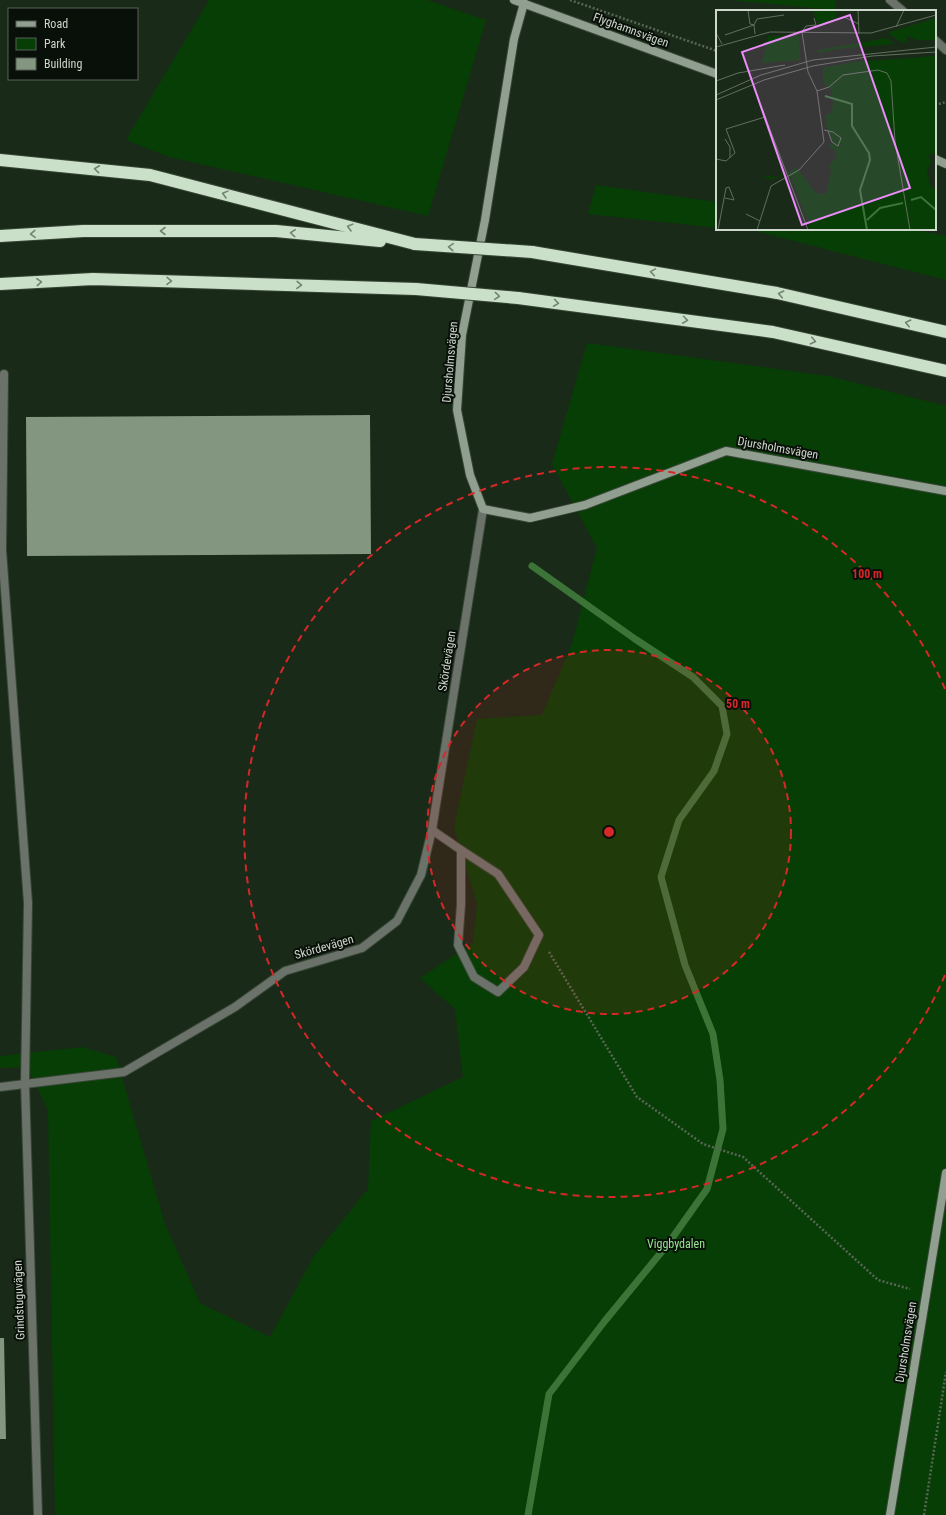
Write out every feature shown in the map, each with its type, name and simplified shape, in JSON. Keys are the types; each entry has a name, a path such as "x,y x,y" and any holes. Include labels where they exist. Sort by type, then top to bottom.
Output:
{"highway":[{"path":"0,160 150,175 415,244"},
{"path":"0,236 83,231 276,231 415,244 532,252 778,292 946,332"},
{"path":"0,284 93,279 416,289 518,298 773,332 946,371"}],"street":[{"name":"Flyghamnsvägen","path":"514,0 526,2 716,74"},
{"path":"890,0 901,10"},
{"name":"Djursholmsvägen","path":"526,2 514,40 485,220 462,335 457,410 470,475 483,509 530,518 571,509 726,451 946,491"},
{"path":"936,41 946,50"},
{"path":"936,159 946,164"},
{"name":"Grindstuguvägen","path":"4,374 1,567 28,903 25,1083 38,1515"},
{"name":"Skördevägen","path":"0,1087 124,1072 234,1008 285,971 362,948 397,921 421,875 432,830 483,509"},
{"path":"432,830 498,874 539,935 524,967 498,992 474,977 458,945 461,905 461,850"},
{"name":"Djursholmsvägen","path":"890,1515 946,1173"}],"path":[{"path":"570,0 716,50"},
{"path":"936,105 946,102"},
{"path":"539,935 637,1097 703,1144 743,1157 878,1280 926,1293"},
{"path":"924,1515 946,1372"}],"green space":[{"path":"209,0 427,0 486,20 428,216 169,157 126,140"},
{"path":"729,0 836,0 835,10"},
{"path":"596,185 716,202 716,228 588,214"},
{"path":"743,230 916,230 946,236 946,280 755,231"},
{"name":"Viggbydalen","path":"587,343 828,376 946,406 946,1515 55,1515 48,1110 27,1067 0,1068 0,1056 82,1047 116,1057 165,1224 200,1303 270,1337 314,1256 368,1189 371,1121 463,1077 455,1009 420,978 473,943 477,904 454,827 477,719 542,715 572,644 597,548 552,464"}],"building":[{"path":"370,415 371,554 27,556 26,417"},
{"path":"0,1338 4,1338 6,1439 0,1439"}],"waterway":[{"path":"528,1515 549,1394 604,1322 668,1244 707,1189 723,1129 720,1080 713,1034 685,965 661,877 679,820 714,771 727,734 722,706 693,677 635,639 532,566"}]}
